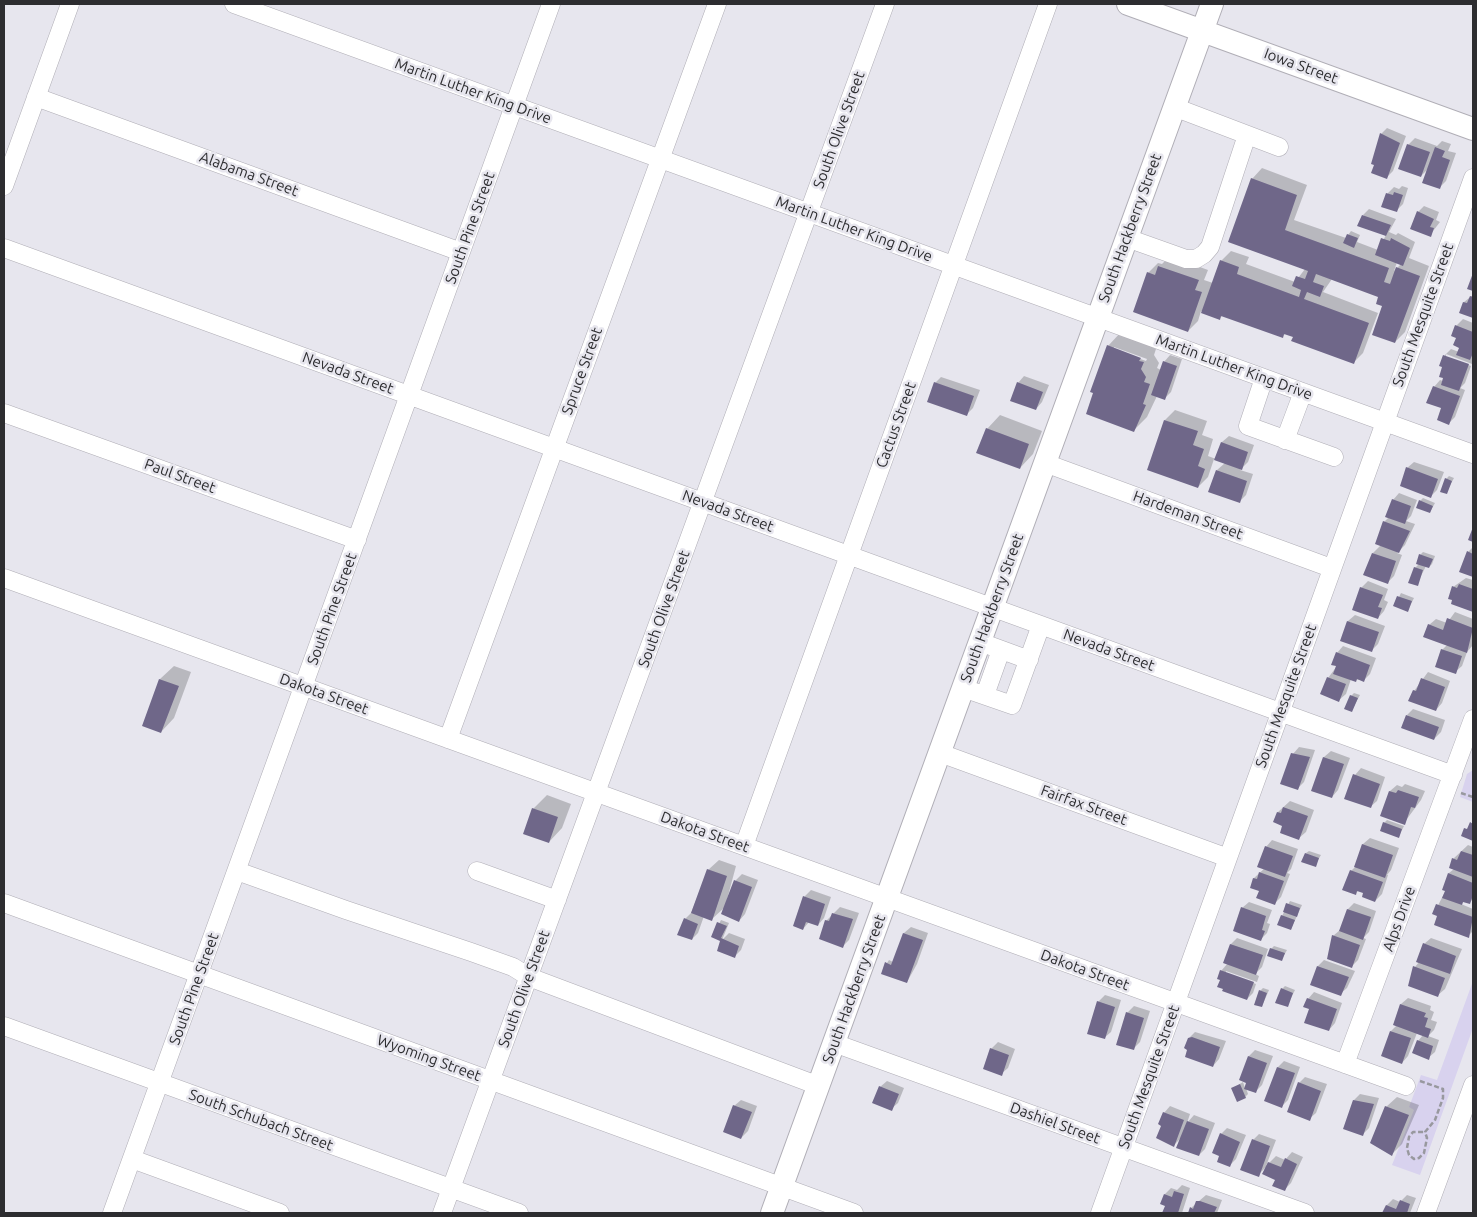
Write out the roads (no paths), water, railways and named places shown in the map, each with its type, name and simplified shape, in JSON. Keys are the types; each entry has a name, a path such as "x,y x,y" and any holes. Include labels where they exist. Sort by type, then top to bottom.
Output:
{"main road":[{"name":"Iowa Street","path":"1128,4 1473,129"},
{"name":"South Hackberry Street","path":"772,1213 1212,4"}],"street":[{"path":"4,186 70,4"},
{"name":"Martin Luther King Drive","path":"234,4 1473,454"},
{"name":"Spruce Street","path":"448,739 717,4"},
{"name":"South Olive Street","path":"442,1213 885,4"},
{"name":"Cactus Street","path":"744,846 1048,4"},
{"name":"South Pine Street","path":"112,1213 514,106 548,5"},
{"name":"Alabama Street","path":"36,97 461,252"},
{"path":"1174,107 1279,146"},
{"path":"1127,238 1186,259 1196,259 1204,254 1210,248 1248,135"},
{"name":"South Mesquite Street","path":"1100,1213 1473,178"},
{"name":"Nevada Street","path":"4,248 1453,775"},
{"path":"1264,378 1248,426 1334,457"},
{"path":"1286,440 1303,392"},
{"name":"Paul Street","path":"4,412 357,540"},
{"name":"Hardeman Street","path":"1045,463 1331,568"},
{"name":"Dakota Street","path":"4,578 1406,1086"},
{"path":"963,688 1012,705 1041,625"},
{"path":"980,642 1028,660"},
{"path":"985,695 1001,650"},
{"name":"Alps Drive","path":"1345,1064 1473,719"},
{"name":"Fairfax Street","path":"940,753 1228,858"},
{"path":"237,871 471,952 512,968 529,977 818,1086"},
{"path":"477,872 557,900"},
{"name":"Wyoming Street","path":"4,903 854,1213"},
{"name":"South Schubach Street","path":"4,1026 518,1213"},
{"name":"Dashiel Street","path":"834,1044 1305,1213"},
{"path":"1426,1213 1473,1084"},
{"path":"132,1159 280,1213"}]}
